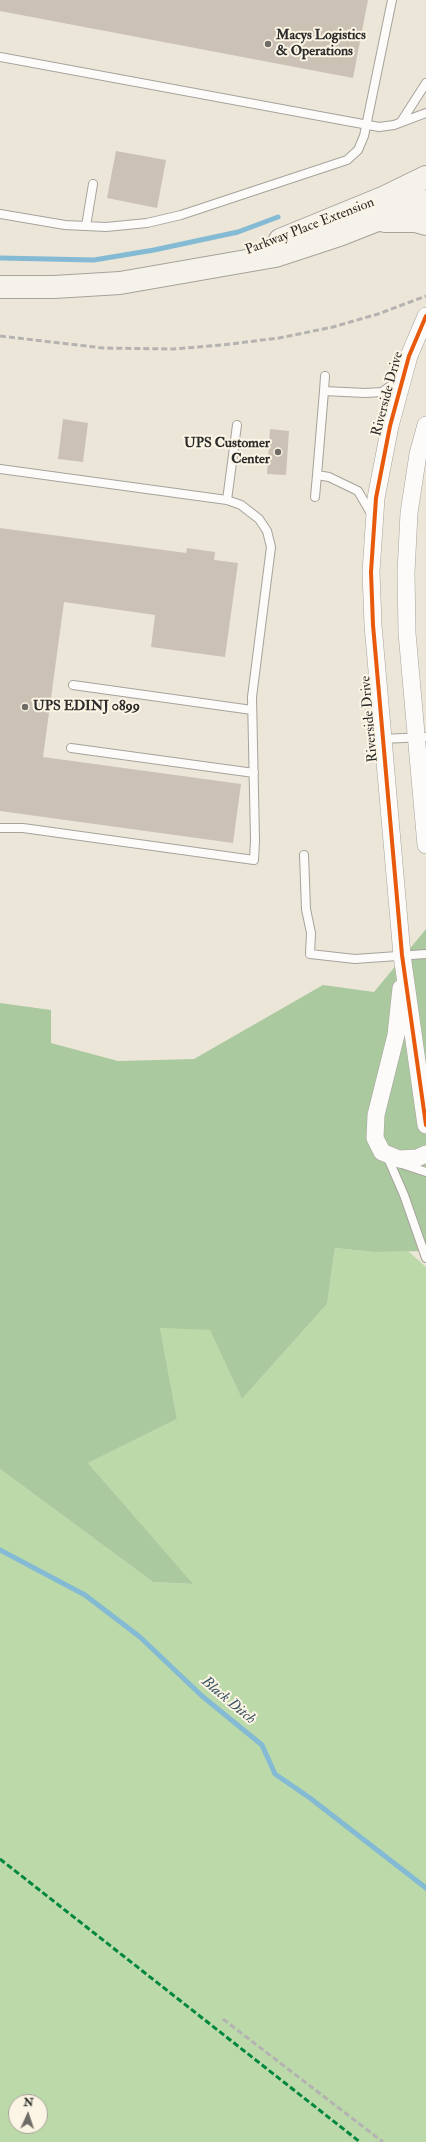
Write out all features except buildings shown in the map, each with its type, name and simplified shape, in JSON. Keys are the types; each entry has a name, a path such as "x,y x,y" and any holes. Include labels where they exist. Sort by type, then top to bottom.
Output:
{"main road":[{"name":"Parkway Place Extension","path":"192,270 297,234 385,198 426,177"},
{"name":"Parkway Place Extension","path":"0,287 54,287 120,283 275,256 374,222 426,201"},
{"path":"374,222 404,221 426,224"}],"street":[{"name":"Riverside Drive","path":"426,316 403,376 385,448 374,518 371,572 373,625 382,739 402,956 426,1125"},
{"path":"426,425 413,483 407,543 407,633 421,737 426,845"},
{"path":"402,956 396,1035 374,1129 377,1145 387,1155 408,1159 426,1154"}],"lane":[{"path":"0,214 43,222 86,226 127,226 166,220 340,164 358,150 367,125 392,0"},
{"path":"0,57 367,125 387,126 426,113"},
{"path":"401,122 426,83"},
{"path":"86,226 93,184"},
{"path":"315,497 325,376"},
{"path":"324,391 365,393 382,392 403,376"},
{"path":"227,500 237,425"},
{"path":"0,469 227,500 241,506 259,519 267,531 271,547 252,710 254,860 23,828 0,828"},
{"path":"317,475 328,476 358,491 374,518"},
{"path":"73,686 252,710"},
{"path":"382,739 421,737"},
{"path":"71,748 254,773"},
{"path":"304,855 306,909 311,933 310,954 355,959 426,954"},
{"path":"387,1155 399,1163 426,1172"},
{"path":"387,1155 404,1195 426,1258"}],"green space":[{"path":"426,929 426,1251 374,1252 335,1248 327,1304 242,1399 210,1330 160,1328 177,1419 88,1463 193,1584 153,1582 0,1469 0,1003 51,1010 51,1043 118,1061 194,1059 323,985 374,992"},
{"path":"335,1248 374,1252 408,1251 426,1267 426,2142 0,2142 0,1469 153,1582 192,1584 88,1463 177,1419 160,1328 210,1329 242,1399 327,1304"}],"waterway":[{"path":"0,258 94,260 154,250 238,232 278,217"},
{"name":"Black Ditch","path":"0,1550 85,1595 140,1637 202,1696 262,1745 275,1774 310,1798 426,1888"}],"railway":[{"path":"0,336 103,348 173,349 222,345 279,338 333,327 378,314 426,296"},
{"path":"223,2019 383,2142"}],"marked path":[{"path":"0,1859 360,2142"}],"cycle path":[{"path":"426,316 409,356 390,426 376,498 371,572 373,625 402,955 426,1125"}],"place":[{"name":"Macys Logistics & Operations","path":"268,44"},
{"name":"UPS Customer Center","path":"278,452"},
{"name":"UPS EDINJ 0899","path":"25,707"}]}
